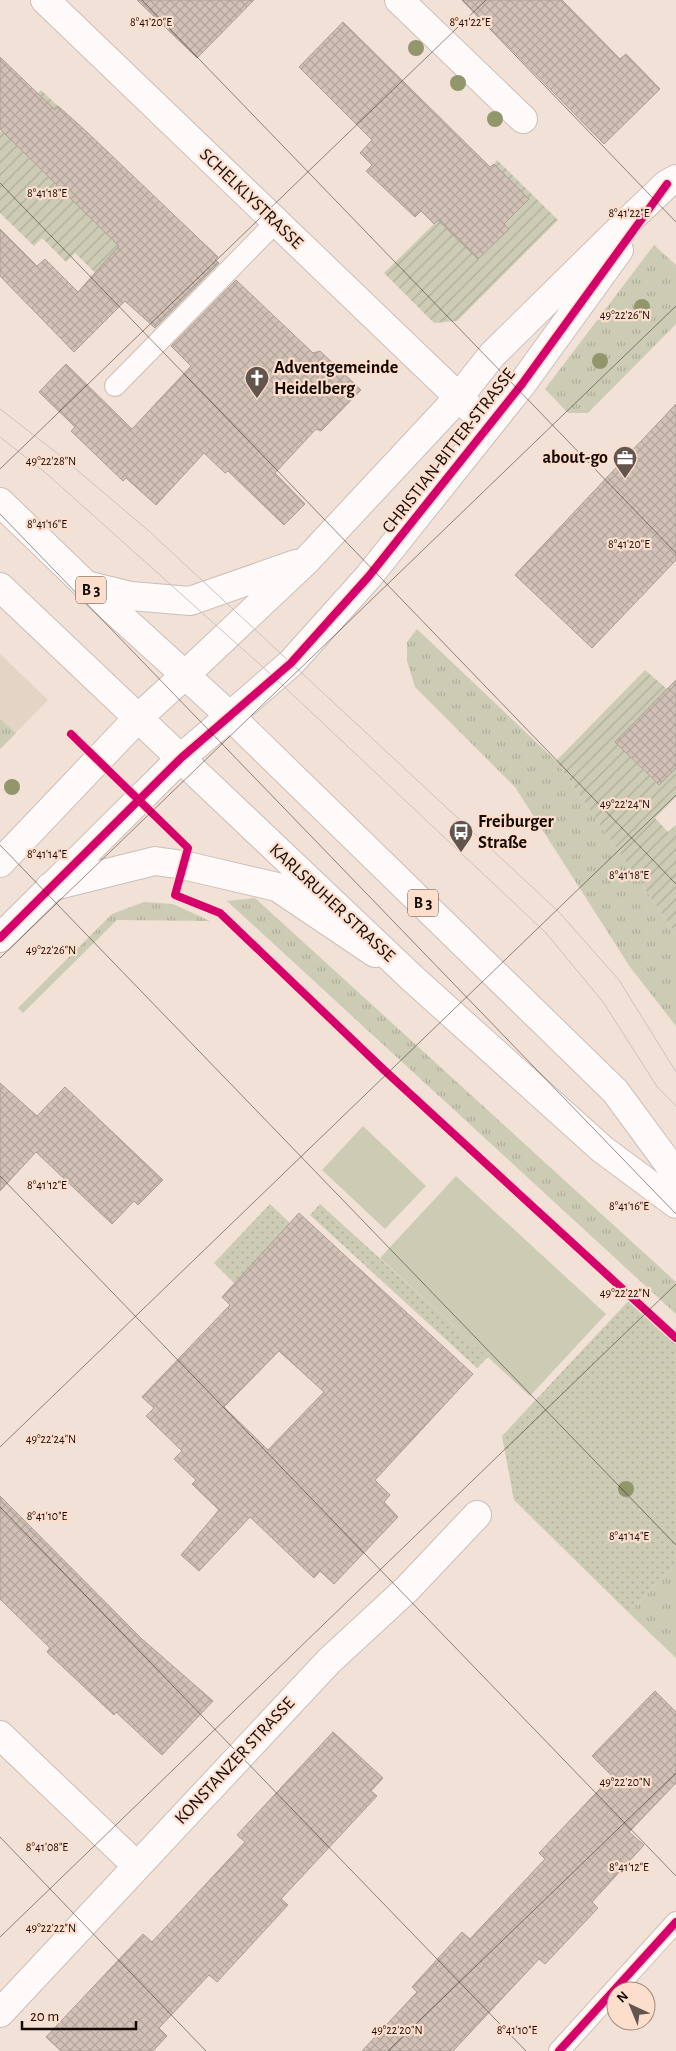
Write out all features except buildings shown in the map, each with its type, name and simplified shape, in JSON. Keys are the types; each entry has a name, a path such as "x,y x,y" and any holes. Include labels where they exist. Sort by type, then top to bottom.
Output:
{"street":[{"name":"SCHELKLYSTRASSE","path":"45,0 458,398"},
{"path":"399,0 523,119"},
{"name":"CHRISTIAN-BITTER-STRASSE","path":"186,675 306,560 458,398 492,355 672,182"},
{"name":"CHRISTIAN-BITTER-STRASSE","path":"230,716 291,663 369,576 452,473 489,423 522,384 672,182"},
{"name":"CHRISTIAN-BITTER-STRASSE","path":"458,398 489,423"},
{"name":"B 3","path":"0,502 86,585 230,716 615,1091 676,1174"},
{"path":"86,585 131,596 190,601 306,560"},
{"name":"KARLSRUHER STRASSE","path":"0,587 296,870 412,978 602,1149 676,1204"},
{"path":"0,863 137,719 186,675"},
{"path":"0,938 181,758 230,716"},
{"path":"50,887 155,861 183,865 277,887 412,978"},
{"name":"KONSTANZER STRASSE","path":"0,2013 330,1662 408,1588 477,1515"},
{"path":"0,1736 137,1866"}],"lane":[{"path":"115,386 275,223"},
{"path":"559,2051 676,1922"}],"shaded area":[{"path":"0,654 48,700 0,749"}],"green space":[{"path":"41,90 58,106 18,147 152,278 127,304 75,253 66,262 42,238 34,246 0,213 0,132"},
{"path":"497,160 558,220 457,321 434,323 384,273 438,220 479,259 509,229 504,224 529,199 494,164"},
{"path":"654,245 676,265 676,324 588,413 568,413 545,389"},
{"path":"417,629 556,761 676,934 676,1026 630,967 515,787 415,687 407,661 407,642"},
{"path":"645,670 667,689 615,742 658,785 676,768 676,797 655,818 668,832 676,825 676,934 556,761"},
{"path":"0,719 16,733 0,749"},
{"path":"255,898 676,1282 676,1314 227,901"},
{"path":"144,902 173,904 210,921 117,920 23,1013 18,1008 112,914"},
{"path":"363,1126 426,1186 385,1229 322,1170"},
{"path":"456,1176 606,1314 530,1396 380,1258"},
{"path":"270,1204 290,1223 234,1283 214,1263"},
{"path":"320,1204 488,1357 477,1368 310,1215"},
{"path":"632,1297 676,1338 676,1563 629,1613 514,1500 502,1436"},
{"path":"676,1563 676,1658 629,1613"}],"tram line":[{"path":"0,409 57,453 150,532 559,912 619,980 676,1072"},
{"path":"0,437 47,474 275,678 546,933 603,1002 658,1088 676,1106"}],"cycle path":[{"path":"0,938 181,758 291,663 369,576 522,384 667,184"},
{"path":"71,734 188,848 175,895 220,913 384,1070 676,1338"},
{"path":"559,2051 676,1922"}],"place":[{"name":"Adventgemeinde Heidelberg","path":"257,399"},
{"name":"about-go","path":"625,479"},
{"name":"Freiburger Straße","path":"461,853"}]}
